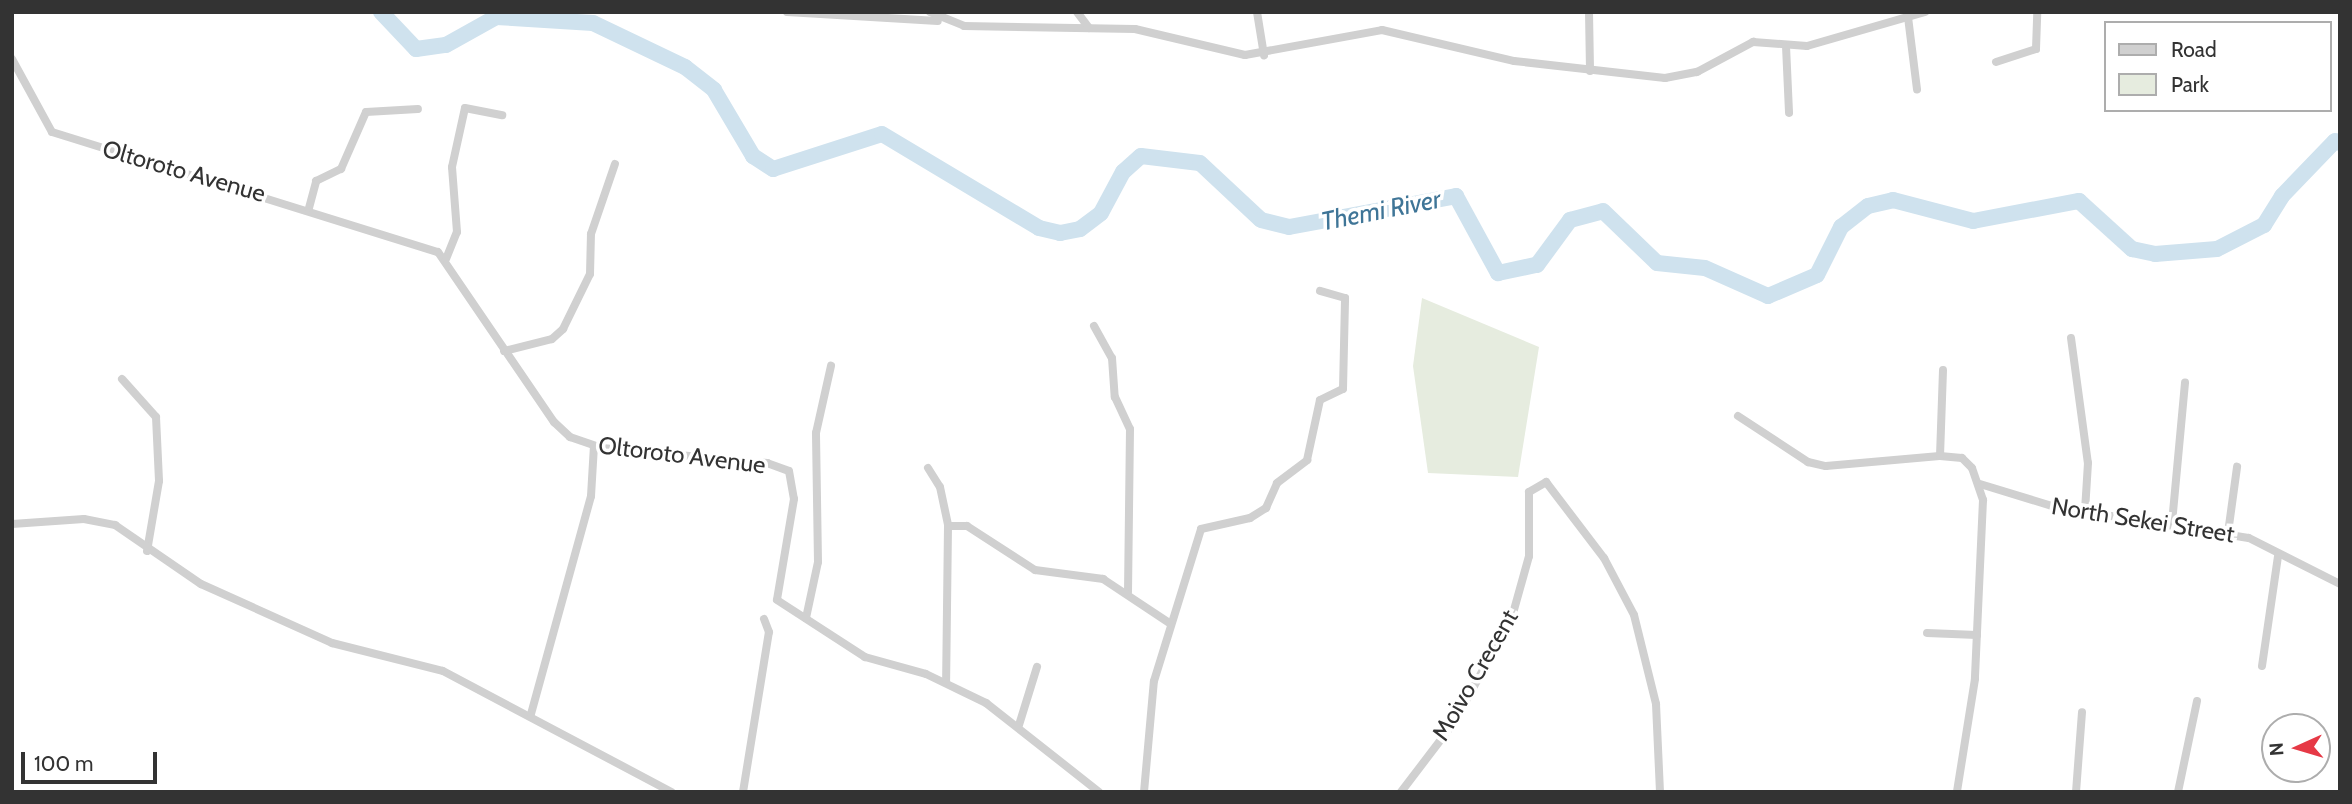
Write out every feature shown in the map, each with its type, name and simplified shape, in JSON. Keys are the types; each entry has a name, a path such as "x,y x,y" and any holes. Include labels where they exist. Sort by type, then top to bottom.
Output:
{"street":[{"path":"787,12 1135,29 1264,55 1382,30 1590,71 1674,78 1753,42 1786,46 1818,44 1916,14 1917,89"},
{"path":"930,12 938,21"},
{"path":"1077,12 1089,27"},
{"path":"1257,12 1264,55"},
{"path":"1589,12 1590,71"},
{"path":"1996,62 2036,49 2037,12"},
{"path":"1786,46 1789,113"},
{"name":"Oltoroto Avenue","path":"12,59 52,132 415,241 446,259 504,351 554,422 594,446 767,463 789,471 794,499 775,596 865,657 946,682 1019,725 1099,792"},
{"path":"446,259 457,232 452,167 465,108 502,115"},
{"path":"309,208 316,181 341,169 366,112 418,109"},
{"path":"504,351 552,339 563,329 590,274 591,234 615,164"},
{"path":"1144,792 1154,681 1168,622 1201,529 1250,519 1266,508 1278,483 1307,460 1320,401 1343,389 1345,298 1320,291"},
{"path":"1094,326 1112,358 1115,397 1130,429 1128,592"},
{"path":"2071,338 2087,451 2085,512"},
{"path":"806,618 818,562 816,433 831,366"},
{"path":"1940,456 1943,370"},
{"path":"122,379 156,416 159,481 147,551"},
{"path":"2172,523 2185,383"},
{"path":"1738,416 1808,462 1826,466 1940,456 1966,460 1980,484 1977,635 1957,792"},
{"path":"531,714 591,496 594,446"},
{"path":"2228,533 2237,467"},
{"path":"928,468 940,487 948,526 946,682"},
{"name":"Moivo Crecent","path":"1401,792 1455,721 1512,617 1527,565 1529,492 1546,482 1604,558 1634,615 1656,704 1660,792"},
{"name":"North Sekei Street","path":"1980,484 2085,512 2228,533 2340,584"},
{"path":"12,524 103,521 201,584 332,643 443,671 531,714 672,792"},
{"path":"948,526 967,526 1035,570 1092,576 1128,592 1168,622"},
{"path":"2262,666 2278,556"},
{"path":"743,792 769,632 764,619"},
{"path":"1927,632 1977,635"},
{"path":"1019,725 1037,667"},
{"path":"2178,792 2197,701"},
{"path":"2076,792 2082,712"}],"green space":[{"path":"1422,298 1539,347 1518,477 1428,473 1413,366"}],"waterway":[{"name":"Themi River","path":"381,12 416,49 446,45 496,17 593,23 685,67 714,90 753,156 773,169 882,134 1039,228 1060,233 1080,229 1101,213 1123,172 1141,156 1200,163 1261,220 1289,227 1456,196 1498,273 1537,265 1570,220 1603,211 1657,263 1705,268 1768,296 1817,275 1841,227 1868,206 1893,200 1973,221 2079,201 2132,249 2155,254 2217,249 2264,225 2282,196 2335,141 2340,143"}]}
